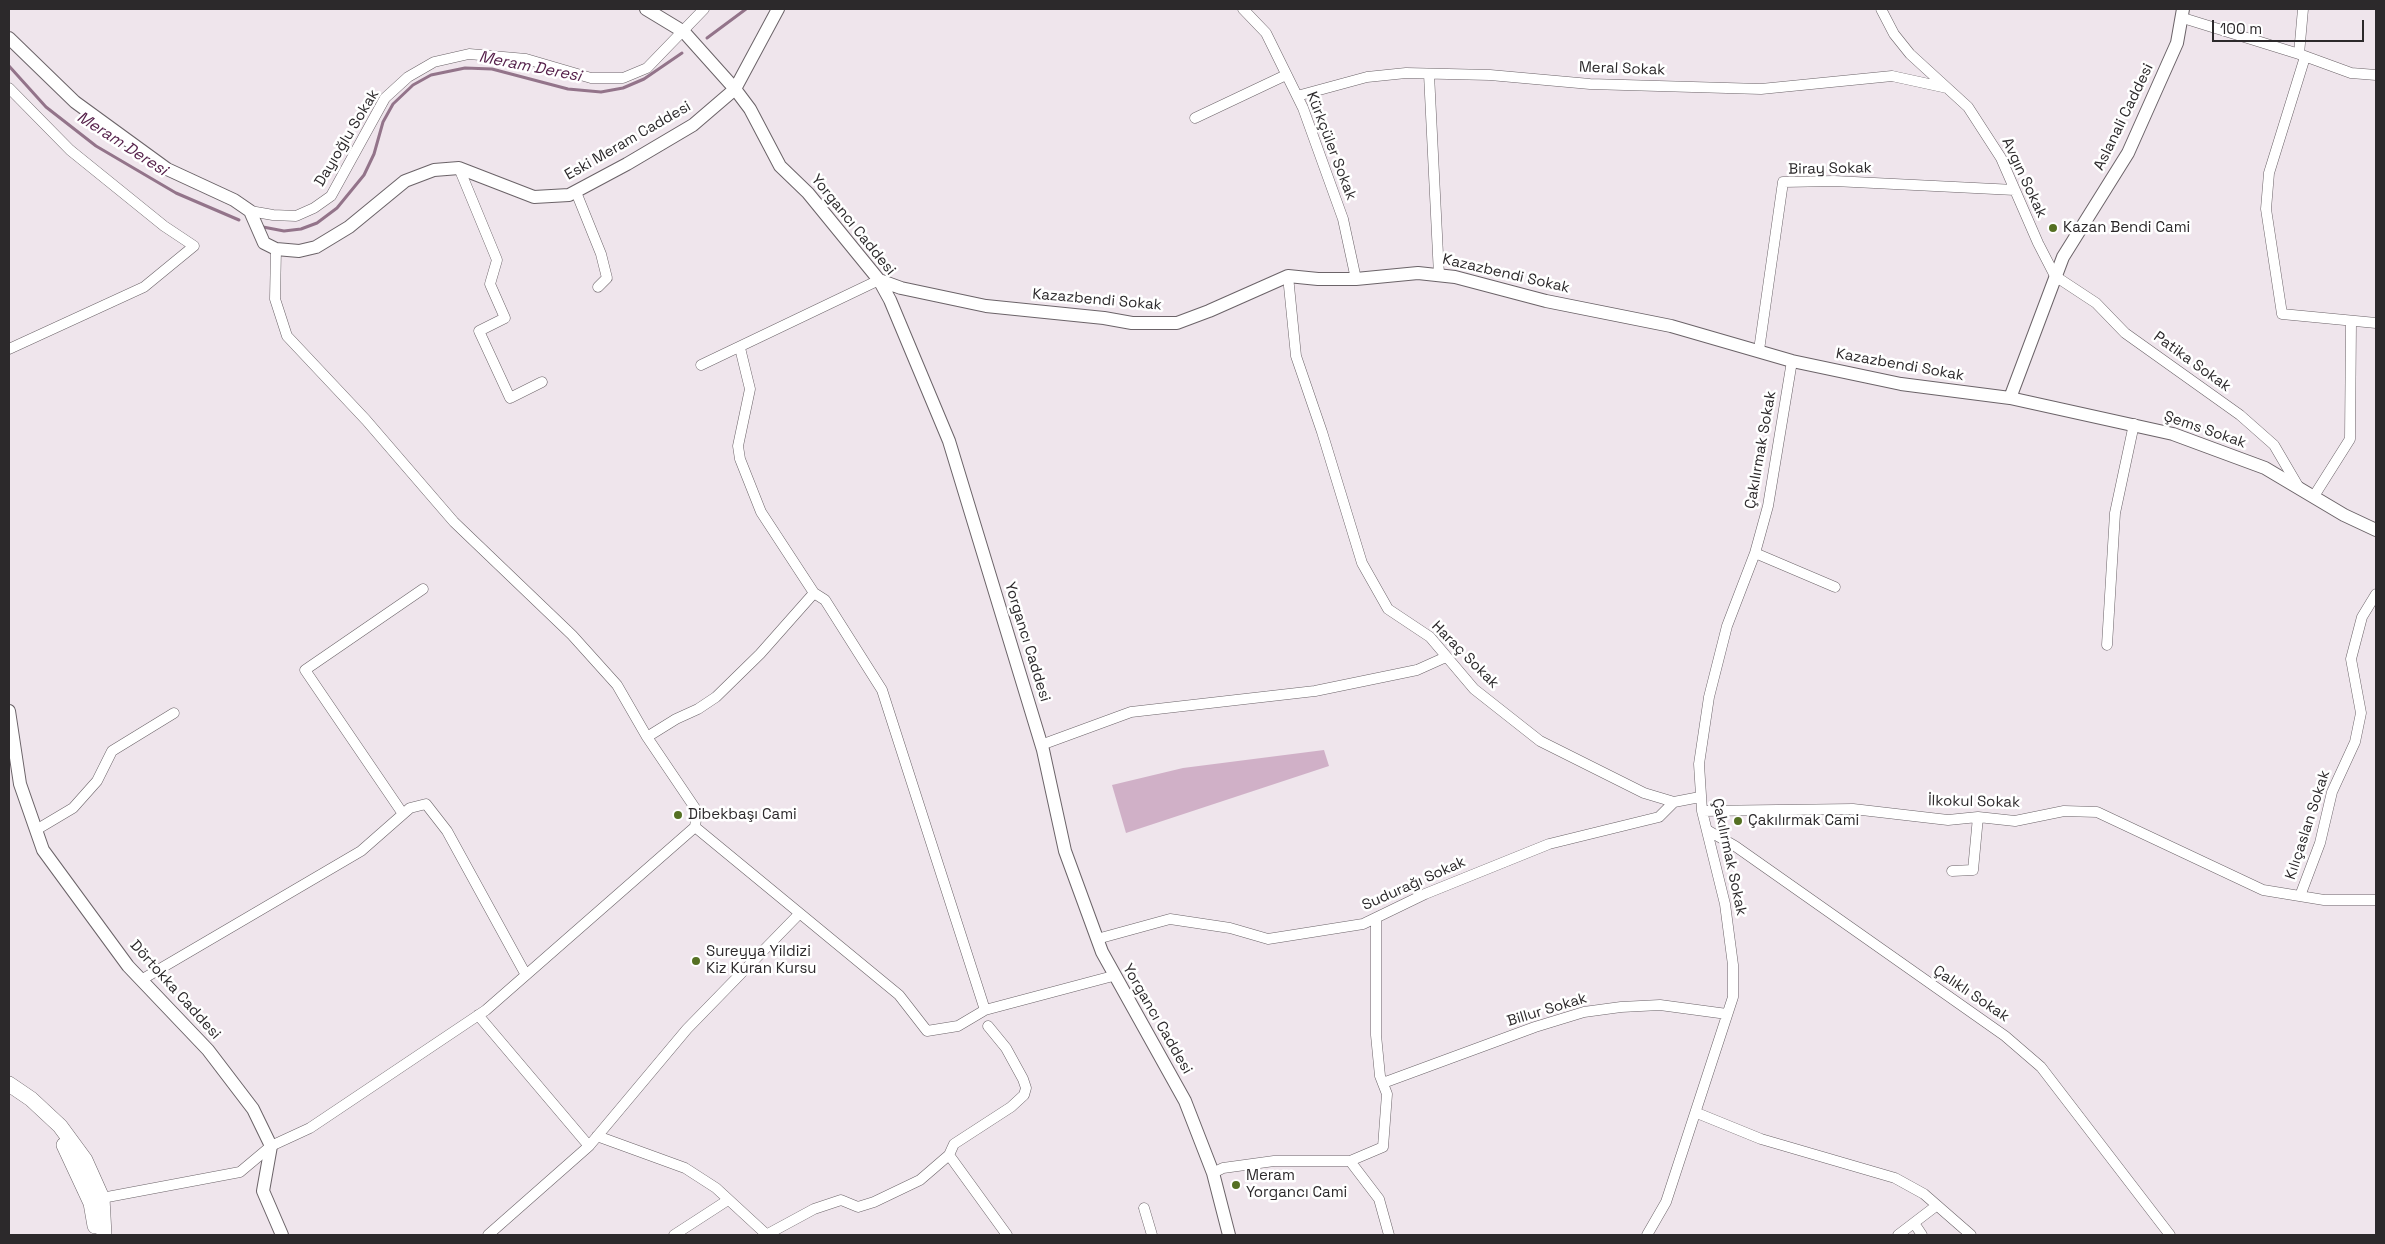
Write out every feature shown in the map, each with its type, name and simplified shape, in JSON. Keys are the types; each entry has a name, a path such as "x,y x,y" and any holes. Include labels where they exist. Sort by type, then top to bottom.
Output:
{"main road":[{"path":"9,1084 31,1099 60,1126 85,1160 102,1198 104,1235"},
{"path":"9,1093 24,1104 62,1141 91,1203 96,1235"}],"street":[{"name":"Yorgancı Caddesi","path":"646,9 684,32 735,89 750,109 780,166 808,193 879,280 890,300 949,441 1041,745 1065,851 1097,939 1113,976 1185,1101 1213,1173 1228,1235"},
{"name":"Dayıoğlu Sokak","path":"250,211 296,216 314,208 331,196 385,98 408,77 434,62 469,54 526,59 591,78 623,78 648,68 704,9"},
{"name":"Eski Meram Caddesi","path":"276,249 298,251 316,247 349,227 405,181 434,170 459,168 534,197 570,195 693,125 735,89 778,9"},
{"name":"Kürkçüler Sokak","path":"1242,9 1266,33 1303,108 1343,219 1356,279"},
{"name":"Avgın Sokak","path":"1881,9 1894,34 1910,54 1968,107 2001,158 2038,243 2055,276"},
{"path":"2303,9 2302,55 2268,173 2266,209 2282,314 2376,323"},
{"path":"2183,13 2352,74 2376,75"},
{"name":"Aslanali Caddesi","path":"2010,398 2055,276 2076,235 2128,153 2177,43 2183,13"},
{"path":"9,38 75,102 167,169 234,200 250,211 264,243 276,249 275,299 286,336 366,420 454,522 572,635 617,685 647,737 697,811 695,827 478,1016 310,1128 271,1146 240,1172 102,1198"},
{"path":"1429,74 1439,275"},
{"name":"Meral Sokak","path":"1297,96 1367,77 1429,74 1490,75 1590,84 1761,89 1892,76 1947,88"},
{"path":"1195,118 1286,75"},
{"path":"9,88 70,150 164,226 194,246 144,287 9,349"},
{"path":"459,168 496,260 490,284 505,318 479,332 510,398 542,382"},
{"name":"Biray Sokak","path":"1759,350 1783,182 1834,181 2015,190"},
{"path":"576,192 601,254 606,278 598,287"},
{"name":"Kazazbendi Sokak","path":"879,280 901,288 986,306 1104,318 1132,323 1177,323 1288,276 1318,280 1356,279 1418,273 1439,275 1546,301 1671,326 1792,361 1900,384 2010,398"},
{"name":"Haraç Sokak","path":"1288,276 1296,356 1322,432 1362,563 1388,609 1430,637 1474,689 1540,741 1644,793 1674,802 1700,797"},
{"name":"Patika Sokak","path":"2055,276 2096,303 2125,333 2240,415 2274,445 2298,486"},
{"path":"702,365 879,280"},
{"path":"2314,496 2350,438 2351,322"},
{"path":"740,348 750,389 738,446 740,459 762,512 814,593 825,600 882,690 985,1010"},
{"name":"Çakılırmak Sokak","path":"1647,1235 1666,1202 1697,1113 1733,997 1734,965 1725,904 1702,811 1699,764 1709,697 1727,626 1755,552 1768,506 1792,361"},
{"name":"Şems Sokak","path":"2010,398 2134,424 2204,445 2265,468 2344,515 2376,530"},
{"path":"2107,645 2115,513 2134,424"},
{"path":"1755,552 1836,587"},
{"path":"403,814 305,670 423,589"},
{"path":"647,737 716,697 760,654 814,593"},
{"name":"Kılıçaslan Sokak","path":"2300,896 2320,843 2332,792 2355,742 2361,713 2351,659 2362,617 2376,594"},
{"path":"1041,745 1131,712 1315,691 1416,670 1446,656"},
{"name":"Dörtokka Caddesi","path":"9,711 20,784 43,850 128,966 208,1050 253,1109 271,1146"},
{"path":"36,830 73,808 97,781 112,751 174,713"},
{"name":"Sudurağı Sokak","path":"1097,939 1170,919 1230,928 1268,938 1363,924 1425,894 1549,844 1659,817 1674,802"},
{"path":"141,980 361,851 410,808 426,804 447,831 526,974"},
{"name":"İlkokul Sokak","path":"1702,811 1853,809 1948,820 1978,817 2015,821 2064,811 2097,812 2263,890 2324,900 2376,900"},
{"path":"1952,870 1973,870 1978,817"},
{"path":"695,827 899,995 926,1032 958,1026 985,1010 1113,976"},
{"name":"Çalıklı Sokak","path":"1707,830 1735,846 1933,987 2006,1036 2041,1068 2170,1235"},
{"path":"488,1235 598,1136 687,1029 799,914"},
{"path":"1213,1173 1223,1168 1274,1161 1350,1161 1383,1147 1387,1094 1383,1083 1376,1035 1376,918"},
{"name":"Billur Sokak","path":"1383,1083 1535,1027 1584,1012 1621,1007 1660,1005 1727,1014"},
{"path":"478,1016 588,1146"},
{"path":"598,1136 685,1168 716,1188 766,1235 814,1209 841,1200 858,1207 874,1202 920,1180 949,1155 954,1144 1011,1107 1024,1095 1026,1088 1023,1079 1006,1048 988,1026"},
{"path":"1697,1113 1761,1140 1895,1178 1924,1194 1971,1235"},
{"path":"271,1146 263,1191 282,1235"},
{"path":"949,1155 1007,1235"},
{"path":"1350,1161 1379,1199 1389,1235"},
{"path":"674,1235 728,1200"},
{"path":"1898,1235 1936,1206"},
{"path":"1144,1208 1152,1235"},
{"path":"1914,1223 1922,1235"}],"shaded area":[{"path":"1324,750 1329,766 1126,833 1112,785 1183,768"}],"waterway":[{"name":"Meram Deresi","path":"707,38 746,9"},
{"name":"Meram Deresi","path":"263,227 284,231 301,229 317,223 337,208 364,175 374,154 383,122 393,104 413,85 431,75 465,68 492,69 568,89 601,92 623,88 644,79 682,53"},
{"name":"Meram Deresi","path":"9,66 46,107 96,146 176,193 239,220"}],"place":[{"name":"Kazan Bendi Cami","path":"2053,228"},
{"name":"Dibekbaşı Cami","path":"678,815"},
{"name":"Çakılırmak Cami","path":"1738,821"},
{"name":"Sureyya Yildizi Kiz Kuran Kursu","path":"696,961"},
{"name":"Meram Yorgancı Cami","path":"1236,1185"}]}
